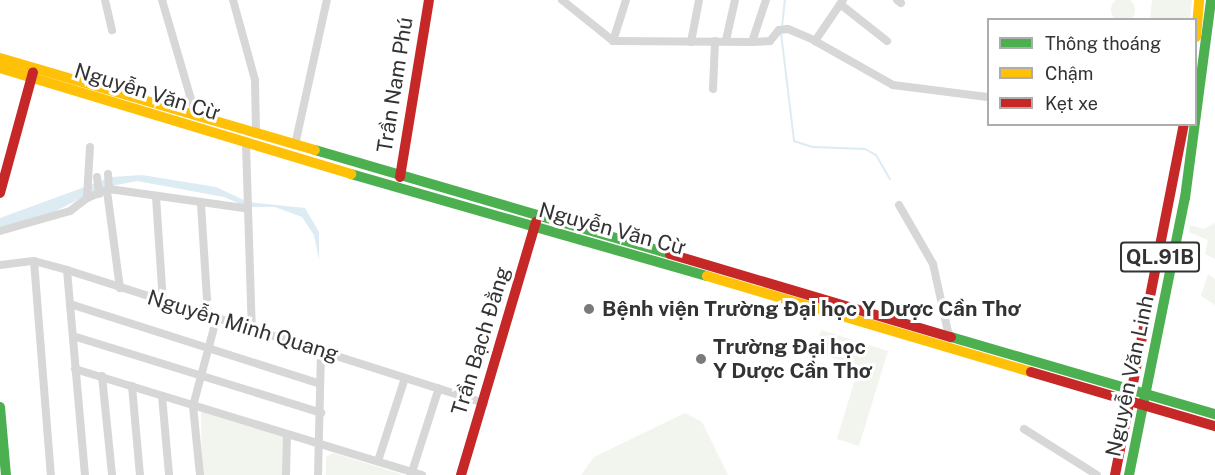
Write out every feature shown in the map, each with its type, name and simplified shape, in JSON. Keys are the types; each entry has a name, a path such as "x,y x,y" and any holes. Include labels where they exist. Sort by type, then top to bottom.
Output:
{"main road":[{"name":"Trần Nam Phú","path":"400,177 429,0"},
{"path":"1197,25 1199,0"},
{"name":"Nguyễn Văn Linh","path":"1199,89 1211,0"},
{"path":"0,58 33,73 0,193"},
{"name":"Nguyễn Văn Cừ","path":"0,68 33,73 295,145 400,177 536,223 1215,426"},
{"name":"Nguyễn Văn Cừ","path":"33,73 246,144 949,336 1215,414"},
{"name":"Nguyễn Văn Linh","path":"1115,475 1184,126"},
{"name":"Nguyễn Văn Linh","path":"1129,475 1147,394 1193,126"},
{"name":"Trần Bạch Đằng","path":"461,475 536,223"},
{"path":"0,407 6,475"}],"street":[{"path":"105,0 112,30"},
{"path":"162,0 196,116"},
{"path":"232,0 255,80 256,134"},
{"path":"295,145 327,0"},
{"path":"562,0 613,41 770,41 779,30 788,29 814,40 893,85 987,97"},
{"path":"613,41 626,0"},
{"path":"691,42 699,0"},
{"path":"726,40 735,0"},
{"path":"752,42 766,0"},
{"path":"814,40 841,2 887,41"},
{"path":"713,89 715,41"},
{"path":"246,144 244,208 252,331"},
{"path":"87,197 90,147"},
{"path":"104,184 156,198 244,208"},
{"path":"0,231 70,210 104,184"},
{"path":"104,184 120,288"},
{"path":"156,198 163,302"},
{"path":"201,204 208,316"},
{"path":"899,205 933,264 949,336"},
{"path":"34,261 51,475"},
{"name":"Nguyễn Minh Quang","path":"0,265 34,261 67,270 216,320 484,403"},
{"path":"67,270 85,475"},
{"path":"70,304 206,352 320,384"},
{"path":"200,475 193,406 216,320"},
{"path":"73,336 321,413"},
{"path":"318,475 321,351"},
{"path":"75,369 422,475"},
{"path":"102,376 112,475"},
{"path":"378,461 405,378"},
{"path":"132,386 140,475"},
{"path":"411,473 439,388"},
{"path":"162,396 169,475"},
{"path":"1024,429 1097,475"},
{"path":"286,475 287,435"}],"shaded area":[{"path":"1118,-1 1128,-1 1134,5 1134,15 1131,18 1115,18 1112,15 1112,5"},
{"path":"1152,0 1192,0 1190,18 1150,18"},
{"path":"142,175 216,187 248,202 305,208 319,232 319,260 314,235 302,217 275,207 247,207 224,197 137,181 101,188 54,212 0,227 0,218 112,177"},
{"path":"1215,223 1215,259 1205,254 1208,240 1189,232 1190,225 1204,229"},
{"path":"1208,274 1215,279 1215,305 1201,296"},
{"path":"821,330 888,351 859,446 837,439 859,366 814,352"},
{"path":"201,409 283,435 284,475 202,475"},
{"path":"685,413 702,422 728,475 581,475 594,457"},
{"path":"333,453 402,475 326,475 326,457"}],"waterway":[{"path":"782,27 785,0"},
{"path":"781,33 794,141 813,147 865,149 876,155 890,179"}],"traffic: fast":[{"path":"1197,107 1211,0"},
{"path":"1129,475 1185,198 1194,126"},
{"path":"315,150 670,254"},
{"path":"351,174 707,276"},
{"path":"951,337 1215,414"},
{"path":"0,407 6,475"}],"traffic: slow":[{"path":"1197,25 1199,0"},
{"path":"0,58 315,150"},
{"path":"0,68 351,174"},
{"path":"707,276 1031,372"}],"traffic: jam":[{"path":"400,177 429,0"},
{"path":"0,193 33,72"},
{"path":"1115,475 1184,126"},
{"path":"461,475 536,222"},
{"path":"670,254 951,337"},
{"path":"1031,372 1215,426"}],"place":[{"name":"Bệnh viện Trường Đại học Y Dược Cần Thơ","path":"589,309"},
{"name":"Trường Đại học Y Dược Cần Thơ","path":"701,359"}]}
